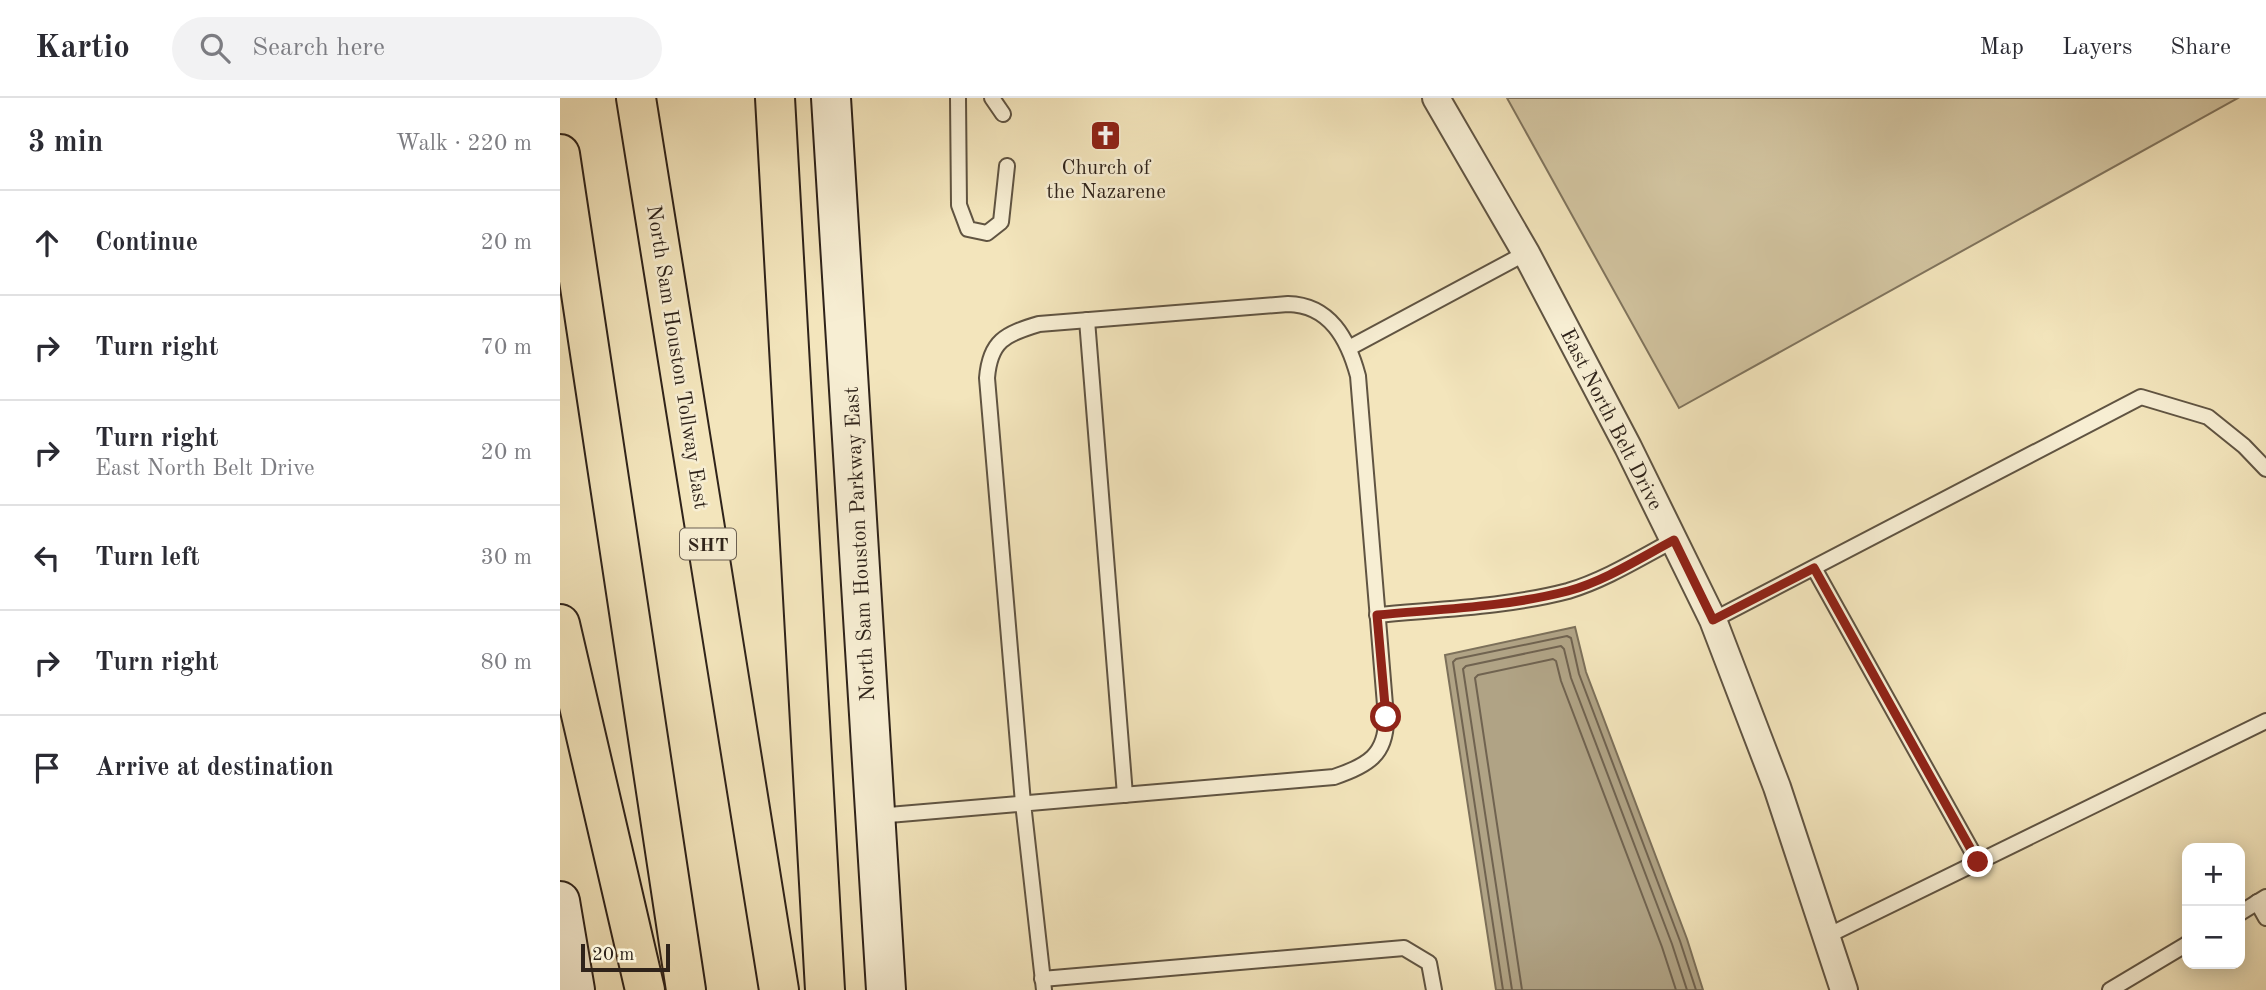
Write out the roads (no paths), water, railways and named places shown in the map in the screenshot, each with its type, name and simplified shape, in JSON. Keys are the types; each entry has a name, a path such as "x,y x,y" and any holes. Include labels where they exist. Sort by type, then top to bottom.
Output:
{"highway":[{"name":"North Sam Houston Tollway East","path":"636,98 779,990"},
{"path":"775,98 825,990"},
{"path":"560,154 686,990"},
{"path":"560,624 645,990"}],"main road":[{"name":"North Sam Houston Parkway East","path":"831,98 886,990"},
{"path":"560,905 575,990"}],"street":[{"name":"East North Belt Drive","path":"1436,98 1526,253 1628,447 1713,620 1777,787 1844,990"}],"lane":[{"path":"958,98 959,205 968,229 987,233 1001,222 1007,166"},
{"path":"992,98 1003,114"},
{"path":"1349,348 1526,253"},
{"path":"875,816 1023,803 1334,777 1364,765 1381,748 1386,729 1358,376 1349,348 1329,319 1302,304 1039,324 1001,340 992,351 987,378 1023,803 1043,984 1404,948 1429,963 1434,990"},
{"path":"1087,320 1125,795"},
{"path":"1713,620 2141,397 2207,417 2244,446 2266,470"},
{"path":"1377,615 1516,601 1570,590 1674,540"},
{"path":"1814,568 1978,862"},
{"path":"1827,936 2266,721"},
{"path":"2245,910 2262,900 2266,918"},
{"path":"2110,990 2182,947"}],"water":[{"path":"1575,627 1586,672 1687,939 1703,990 1496,990 1445,655"}],"place":[{"name":"Church of the Nazarene","path":"1106,135"}]}
